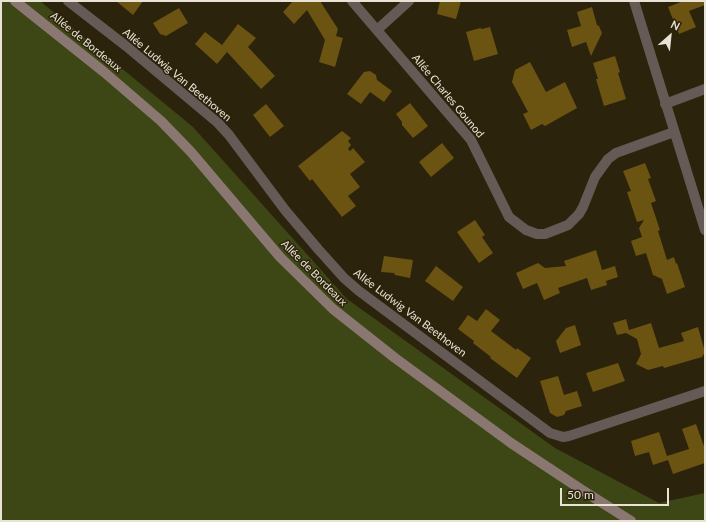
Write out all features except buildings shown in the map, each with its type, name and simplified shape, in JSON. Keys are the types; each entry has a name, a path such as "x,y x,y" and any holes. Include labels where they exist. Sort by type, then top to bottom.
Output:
{"main road":[{"name":"Allée de Bordeaux","path":"15,1 104,72 161,121 191,152 280,257 333,309 395,358 511,444 631,521"}],"street":[{"name":"Allée Ludwig Van Beethoven","path":"68,1 126,46 218,123 229,135 285,210 344,278 550,433 563,437 569,436 705,391"},
{"name":"Allée Charles Gounod","path":"352,1 472,140 509,217 526,230 537,234 545,234 568,225 579,214 595,177 608,159 616,153 674,132"},
{"path":"377,30 409,1"},
{"path":"634,1 705,230"},
{"path":"665,104 705,89"}],"green space":[{"path":"1,1 40,1 193,127 347,299 555,448 659,503 705,493 705,521 1,521"}]}
